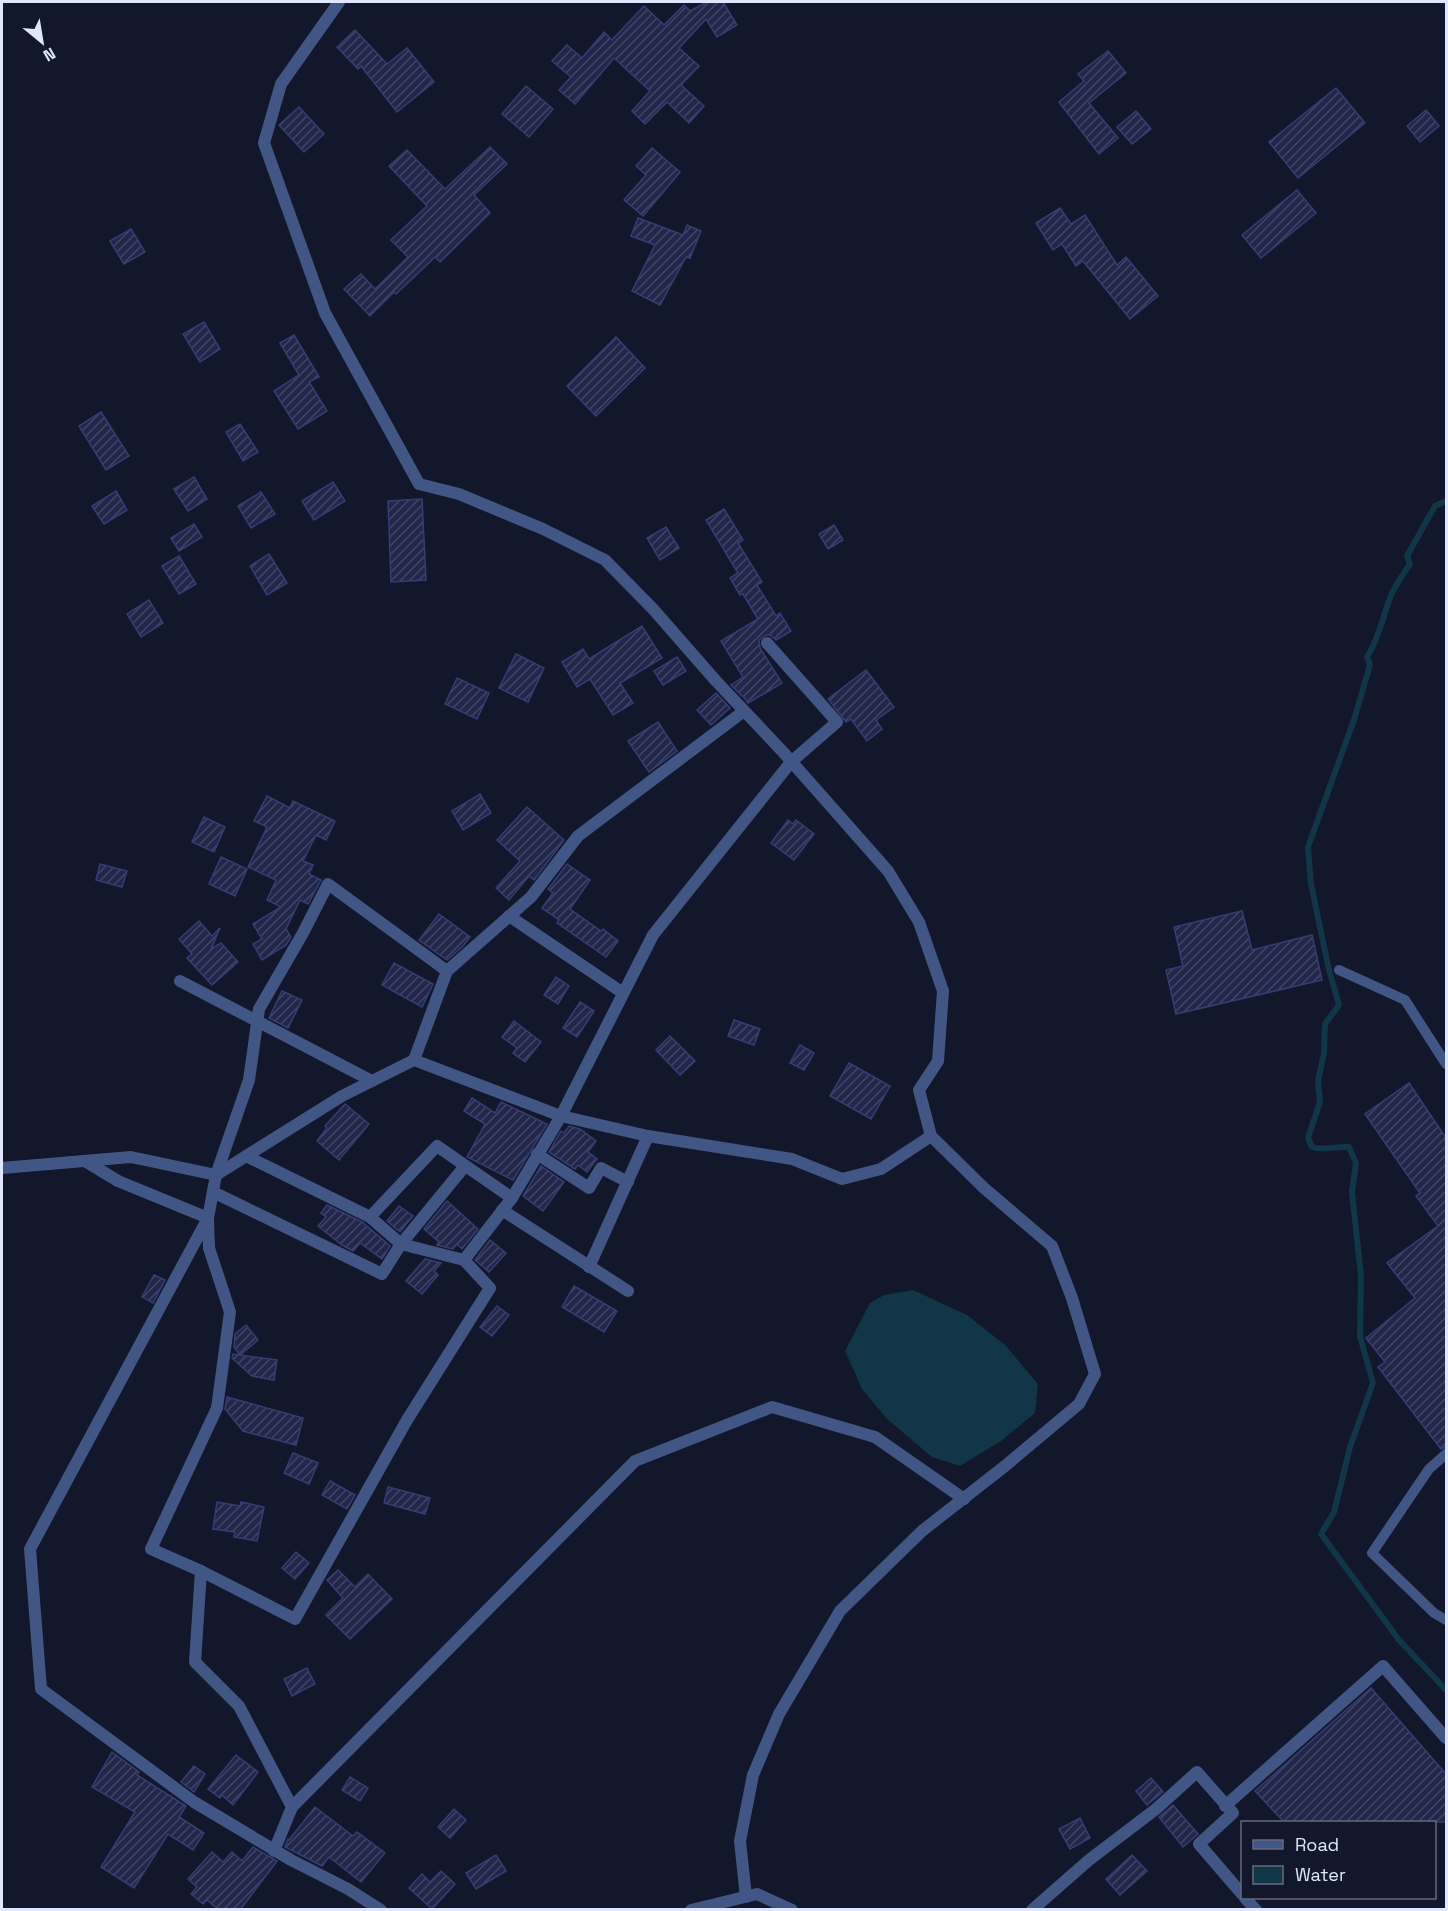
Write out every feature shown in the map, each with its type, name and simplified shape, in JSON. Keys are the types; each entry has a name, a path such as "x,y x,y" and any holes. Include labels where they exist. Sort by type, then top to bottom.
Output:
{"street":[{"path":"339,2 281,84 264,143 325,313 419,484 459,494 543,529 605,560 653,609 888,871 919,922 944,991 938,1061 919,1090 931,1136 984,1188 1052,1246 1072,1298 1095,1374 1079,1404 1005,1467 922,1531 840,1611 779,1714 753,1775 740,1841 746,1897"},
{"path":"464,1260 512,1198 561,1116 653,935 791,762 837,722 767,643"},
{"path":"2,1168 131,1157 216,1175 342,1096 414,1060 447,971 531,897 578,836 744,711"},
{"path":"246,1156 370,1217 401,1244 464,1260 490,1288 407,1420 295,1619 152,1549 217,1408 230,1312 209,1248 208,1218 216,1175 249,1080 259,1009 328,884 447,971"},
{"path":"509,916 623,993"},
{"path":"180,981 372,1081"},
{"path":"414,1060 561,1116 648,1136 792,1159 842,1179 881,1169 931,1136"},
{"path":"589,1267 648,1136"},
{"path":"370,1217 436,1146 512,1198"},
{"path":"537,1154 589,1188 601,1168 628,1182"},
{"path":"85,1161 118,1180 208,1218"},
{"path":"213,1192 382,1274 401,1244 465,1166"},
{"path":"502,1210 628,1292"},
{"path":"208,1218 30,1549 40,1689 194,1802 274,1851 348,1889 381,1910"},
{"path":"274,1851 292,1807 635,1461 772,1407 875,1437 963,1498"},
{"path":"201,1571 195,1662 239,1706 292,1807"},
{"path":"1226,1806 1383,1666 1446,1738"},
{"path":"1032,1910 1089,1860 1156,1809 1197,1772 1233,1813 1199,1844 1241,1893"},
{"path":"691,1910 757,1894 792,1910"}],"lane":[{"path":"1340,970 1405,1000 1446,1064"},
{"path":"1446,1454 1429,1469 1372,1553 1434,1613 1446,1620"}],"water":[{"path":"913,1290 967,1315 1005,1345 1038,1384 1035,1413 1001,1441 960,1466 932,1457 887,1419 862,1389 845,1351 870,1303 884,1295"}],"building":[{"path":"707,2 723,2 737,25 717,37 706,19 679,48 699,66 681,85 704,106 689,123 667,102 645,124 632,111 650,91 614,58 575,104 559,90 571,77 552,61 567,45 582,58 604,32 612,40 644,6 664,25 684,5 690,11"},
{"path":"355,30 387,64 407,48 434,82 397,112 361,66 358,69 337,47"},
{"path":"1108,51 1126,73 1089,103 1118,138 1099,154 1059,102 1084,81 1078,74"},
{"path":"526,86 553,109 529,137 502,114"},
{"path":"1336,88 1365,123 1298,178 1269,142"},
{"path":"299,107 324,134 304,152 279,125"},
{"path":"1426,110 1439,126 1420,142 1407,126"},
{"path":"1136,111 1151,129 1132,144 1117,127"},
{"path":"490,147 507,164 474,195 490,213 440,262 435,257 370,316 344,289 361,274 375,289 408,257 391,240 427,206 389,166 407,150 445,189"},
{"path":"652,148 680,172 643,216 624,200 646,175 636,166"},
{"path":"1297,190 1316,213 1261,258 1242,235"},
{"path":"1060,208 1071,224 1085,215 1117,265 1126,257 1158,296 1130,319 1083,261 1076,266 1062,244 1053,250 1036,223"},
{"path":"638,218 683,235 687,225 701,231 690,258 686,257 660,305 632,291 655,245 631,236"},
{"path":"131,229 145,252 124,264 110,241"},
{"path":"204,322 220,349 200,362 183,334"},
{"path":"294,335 319,377 309,382 327,411 298,429 274,391 299,375 280,343"},
{"path":"616,337 645,368 596,416 567,386"},
{"path":"101,412 129,456 106,470 79,426"},
{"path":"240,424 258,452 243,461 226,432"},
{"path":"194,477 207,499 188,511 174,489"},
{"path":"333,482 345,501 314,520 302,501"},
{"path":"116,491 127,510 104,524 92,506"},
{"path":"261,492 275,514 251,528 238,506"},
{"path":"422,499 426,580 391,582 388,501"},
{"path":"724,509 743,540 738,543 762,582 757,585 776,616 780,613 791,631 776,640 766,635 759,640 760,648 782,683 748,703 731,685 743,677 721,641 758,619 730,578 738,573 706,520"},
{"path":"194,524 202,537 179,551 171,538"},
{"path":"834,525 843,540 828,549 819,534"},
{"path":"666,527 679,548 660,560 647,538"},
{"path":"269,554 287,583 267,595 250,566"},
{"path":"179,556 196,584 179,594 162,566"},
{"path":"149,600 163,623 141,637 127,614"},
{"path":"642,626 662,658 620,683 633,703 613,715 590,679 577,687 562,662 583,649 589,659"},
{"path":"516,654 544,668 528,702 499,688"},
{"path":"677,657 686,671 663,685 654,671"},
{"path":"866,670 894,707 876,720 882,729 867,741 851,719 846,722 828,699"},
{"path":"457,678 489,693 477,719 445,704"},
{"path":"716,693 730,708 711,725 697,710"},
{"path":"658,722 677,751 649,772 628,741"},
{"path":"480,794 491,813 463,830 452,811"},
{"path":"267,796 290,808 293,801 335,821 326,840 316,835 303,861 313,865 309,874 321,880 308,904 300,900 286,929 291,937 286,945 262,960 253,944 262,939 253,924 281,907 267,900 276,880 248,867 267,827 254,821"},
{"path":"527,807 564,840 534,880 529,876 509,900 496,888 520,861 497,840"},
{"path":"204,817 225,827 214,852 192,842"},
{"path":"788,820 793,824 796,820 814,834 794,860 771,843"},
{"path":"221,857 247,869 235,896 209,884"},
{"path":"100,864 127,871 122,887 96,880"},
{"path":"567,864 590,880 570,909 618,941 606,957 557,923 559,920 542,908 553,893 548,889"},
{"path":"1242,911 1252,950 1312,935 1322,980 1176,1014 1166,970 1183,966 1174,927"},
{"path":"439,914 470,937 447,960 419,940"},
{"path":"199,921 212,936 220,928 211,949 221,943 238,962 212,985 187,958 192,954 179,939"},
{"path":"394,963 433,984 422,1007 382,985"},
{"path":"556,977 569,986 558,1004 544,995"},
{"path":"282,991 302,1000 288,1028 269,1018"},
{"path":"580,1002 594,1011 577,1037 563,1028"},
{"path":"734,1020 760,1029 754,1045 728,1036"},
{"path":"514,1021 541,1042 525,1062 513,1053 517,1048 502,1037"},
{"path":"670,1036 695,1061 680,1075 656,1050"},
{"path":"800,1045 814,1053 804,1070 790,1063"},
{"path":"849,1063 890,1086 871,1119 830,1096"},
{"path":"1409,1083 1446,1138 1446,1447 1441,1449 1378,1367 1385,1362 1366,1338 1415,1298 1387,1263 1438,1226 1416,1196 1420,1193 1365,1114"},
{"path":"472,1098 495,1113 501,1102 547,1124 513,1180 467,1157 485,1124 464,1111"},
{"path":"345,1104 369,1124 339,1160 317,1141 327,1128 325,1126"},
{"path":"569,1126 580,1129 596,1141 588,1152 597,1159 587,1172 578,1165 575,1169 549,1152 561,1131 564,1133"},
{"path":"541,1166 564,1182 543,1211 523,1196"},
{"path":"447,1201 478,1229 462,1249 457,1244 453,1249 437,1245 439,1242 424,1229"},
{"path":"327,1205 362,1222 390,1246 382,1259 360,1243 353,1251 318,1226 326,1217 321,1213"},
{"path":"399,1206 413,1216 400,1232 387,1221"},
{"path":"490,1240 506,1253 489,1272 475,1260"},
{"path":"425,1259 441,1263 434,1271 438,1275 422,1294 406,1281"},
{"path":"154,1275 165,1280 153,1303 142,1297"},
{"path":"574,1286 617,1311 604,1332 562,1307"},
{"path":"497,1306 509,1315 492,1336 480,1327"},
{"path":"246,1325 258,1340 240,1355 234,1347 235,1334"},
{"path":"233,1354 277,1360 274,1380 252,1376 232,1358"},
{"path":"227,1397 303,1418 296,1445 243,1431 225,1409"},
{"path":"293,1453 318,1463 309,1484 284,1473"},
{"path":"330,1481 355,1495 347,1509 322,1495"},
{"path":"388,1487 430,1498 425,1514 384,1503"},
{"path":"217,1502 240,1506 241,1502 264,1507 257,1541 234,1537 235,1532 213,1529"},
{"path":"296,1552 309,1563 295,1579 282,1568"},
{"path":"338,1570 355,1587 368,1574 392,1599 350,1639 326,1615 343,1598 327,1580"},
{"path":"307,1668 315,1684 292,1696 284,1679"},
{"path":"1371,1688 1446,1774 1446,1822 1283,1821 1255,1791"},
{"path":"112,1752 139,1772 137,1775 186,1806 179,1817 204,1833 193,1850 168,1834 134,1888 101,1867 135,1812 92,1787"},
{"path":"236,1755 258,1772 233,1805 222,1795 220,1798 208,1789"},
{"path":"194,1766 205,1774 194,1792 181,1782"},
{"path":"350,1777 368,1788 360,1801 342,1790"},
{"path":"1151,1778 1163,1792 1147,1805 1136,1791"},
{"path":"1173,1805 1198,1834 1183,1847 1159,1817"},
{"path":"315,1807 353,1836 357,1832 385,1853 361,1882 329,1857 322,1866 285,1847 288,1839"},
{"path":"454,1809 466,1820 450,1838 438,1827"},
{"path":"1080,1818 1090,1838 1070,1849 1059,1829"},
{"path":"253,1847 277,1861 240,1910 219,1910 207,1900 203,1904 191,1894 197,1887 188,1879 212,1852 223,1862 232,1852 242,1861"},
{"path":"496,1855 506,1871 476,1889 466,1873"},
{"path":"1132,1855 1147,1871 1120,1895 1106,1879"},
{"path":"441,1871 455,1884 432,1909 409,1888 422,1874 430,1882"}],"waterway":[{"path":"1446,501 1435,506 1407,556 1410,564 1392,593 1375,642 1367,657 1370,665 1354,720 1308,847 1311,884 1329,970 1339,1005 1325,1024 1324,1053 1318,1081 1320,1102 1308,1138 1312,1147 1349,1147 1356,1163 1352,1192 1361,1276 1360,1336 1373,1383 1350,1447 1334,1512 1321,1534 1399,1640 1446,1690"}]}
